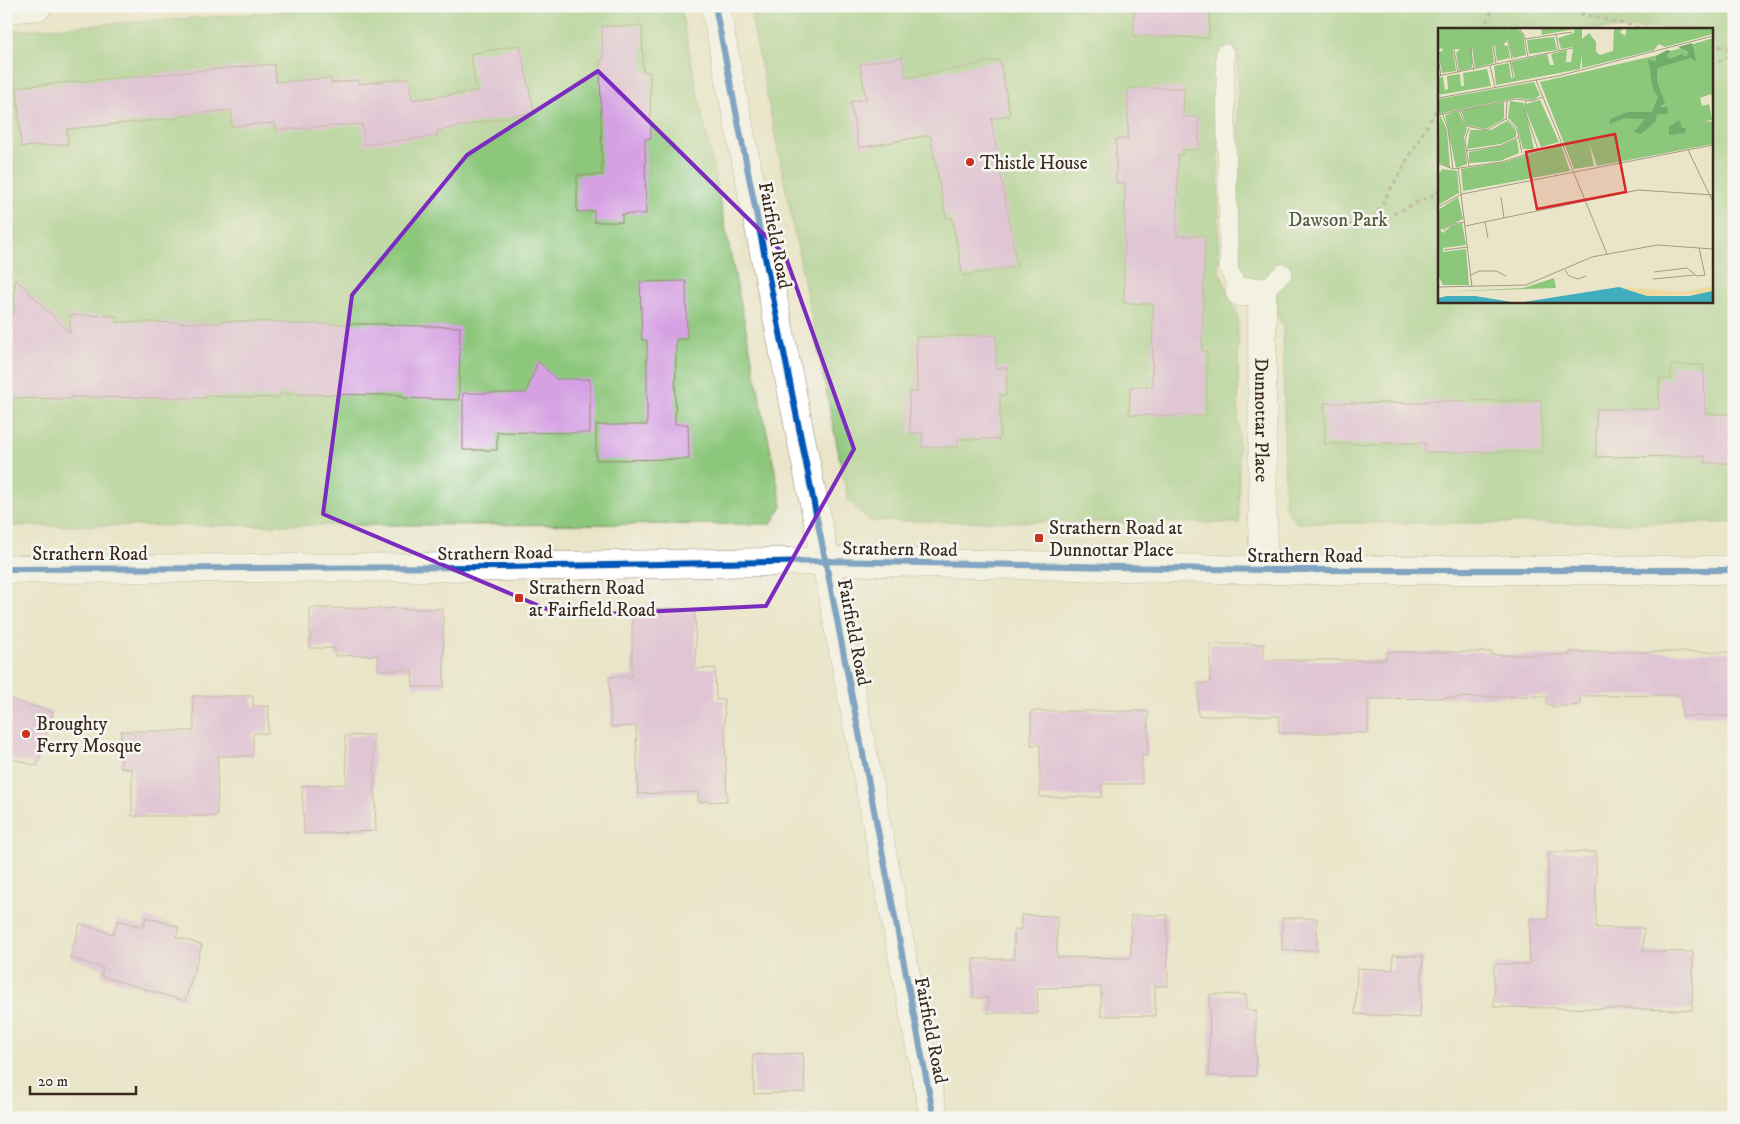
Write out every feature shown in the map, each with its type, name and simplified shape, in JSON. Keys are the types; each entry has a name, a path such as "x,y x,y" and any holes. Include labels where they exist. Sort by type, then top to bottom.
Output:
{"street":[{"path":"6,8 38,6"},
{"name":"Fairfield Road","path":"715,6 826,561 934,1118"},
{"name":"Dunnottar Place","path":"1251,292 1263,570"},
{"name":"Strathern Road","path":"6,569 499,567 826,561 1263,570 1734,570"}],"lane":[{"path":"1225,53 1229,270 1251,292 1283,273"}],"path":[{"path":"1483,28 1495,6"},
{"path":"1549,6 1641,28"},
{"path":"1712,44 1734,50"},
{"path":"1712,65 1734,54"},
{"path":"1370,225 1438,106"},
{"path":"1340,225 1370,225 1438,192"}],"highlighted area":[{"path":"598,71 785,255 854,449 766,606 563,616 323,514 352,295 467,155"}],"green space":[{"path":"680,6 782,506 771,524 6,526 6,31 351,7"},
{"name":"Dawson Park","path":"749,6 1734,6 1734,523 1297,523 1285,508 1283,324 1237,270 1238,50 1218,84 1219,270 1238,315 1239,523 870,521 848,500"}],"building":[{"path":"1134,6 1210,6 1209,38 1134,36"},
{"path":"602,26 642,26 643,72 650,72 651,138 645,139 646,214 622,214 622,222 594,222 594,211 577,212 577,175 602,175 600,60 603,60"},
{"path":"520,45 534,112 437,131 438,136 364,145 362,124 276,130 275,123 232,126 231,110 179,116 179,118 67,129 68,144 21,147 17,87 274,64 276,82 330,78 331,83 359,80 359,84 409,78 412,100 477,91 470,54"},
{"name":"Thistle House","path":"902,57 906,78 1000,60 1010,115 991,119 1017,266 963,276 952,217 946,218 930,135 859,148 850,102 866,99 860,64"},
{"path":"1128,88 1184,88 1183,117 1199,117 1199,150 1183,150 1182,155 1178,155 1177,236 1205,236 1202,351 1207,351 1206,416 1129,415 1130,387 1152,387 1153,304 1124,303 1125,183 1116,183 1116,139 1128,139"},
{"path":"15,278 70,333 70,315 117,316 117,322 222,323 223,321 460,327 459,400 402,398 402,395 279,394 279,398 206,396 206,398 6,398 8,313 14,313"},
{"path":"686,281 687,339 676,339 675,424 688,424 689,459 596,460 596,425 647,425 647,340 642,340 640,282"},
{"path":"996,335 996,368 1007,368 1006,396 1000,395 1000,439 958,439 958,447 922,447 922,433 910,433 909,392 917,392 916,337"},
{"path":"538,361 556,379 590,379 590,433 497,432 497,450 463,450 463,393 526,393"},
{"path":"1671,365 1704,365 1705,414 1734,414 1734,463 1705,463 1705,456 1596,457 1596,409 1659,409 1659,378 1671,379"},
{"path":"1541,400 1542,452 1425,452 1425,443 1325,444 1324,403"},
{"path":"310,608 443,609 444,687 413,687 412,670 378,670 378,655 335,656 335,648 310,648"},
{"path":"632,609 695,609 696,669 715,668 716,700 724,699 727,801 698,802 698,792 638,794 636,726 611,727 609,677 632,676"},
{"path":"1210,644 1264,644 1264,660 1386,660 1386,652 1492,652 1492,655 1570,655 1570,652 1734,652 1734,716 1682,716 1682,695 1580,696 1580,705 1552,707 1552,705 1547,705 1547,696 1368,699 1368,733 1279,733 1279,716 1198,716 1198,683 1210,683"},
{"path":"193,696 253,696 253,706 269,706 268,733 253,733 253,756 218,756 217,816 132,816 132,769 121,768 121,731 194,731"},
{"name":"Broughty Ferry Mosque","path":"6,698 53,712 37,766 6,757"},
{"path":"1031,711 1148,711 1148,756 1142,755 1142,784 1102,784 1102,797 1040,797 1040,745 1031,745"},
{"path":"373,735 376,831 304,834 302,786 347,784 345,736"},
{"path":"1548,852 1596,852 1596,928 1644,928 1643,951 1693,952 1692,1010 1494,1007 1494,964 1529,964 1530,919 1548,919"},
{"path":"1021,915 1057,916 1057,957 1131,958 1131,915 1167,915 1168,986 1155,986 1155,1016 1101,1016 1101,987 1037,988 1038,1013 988,1013 988,998 973,998 973,959 1014,959 1014,930 1021,929"},
{"path":"146,917 179,927 176,937 202,945 185,1001 101,976 103,968 70,958 80,924 113,934 118,920 143,927"},
{"path":"1282,918 1317,918 1317,951 1282,950"},
{"path":"1393,955 1423,956 1420,1018 1355,1014 1357,968 1393,970"},
{"path":"1210,994 1246,995 1246,1010 1256,1010 1256,1076 1209,1076"},
{"path":"803,1053 805,1092 754,1094 753,1055"}],"cycle path":[{"path":"715,6 934,1118"},
{"path":"6,569 499,567 826,561 1263,570 1734,570"}],"place":[{"name":"Thistle House","path":"970,162"},
{"name":"Strathern Road at Dunnottar Place","path":"1039,538"},
{"name":"Strathern Road at Fairfield Road","path":"519,598"},
{"name":"Broughty Ferry Mosque","path":"26,734"}]}
